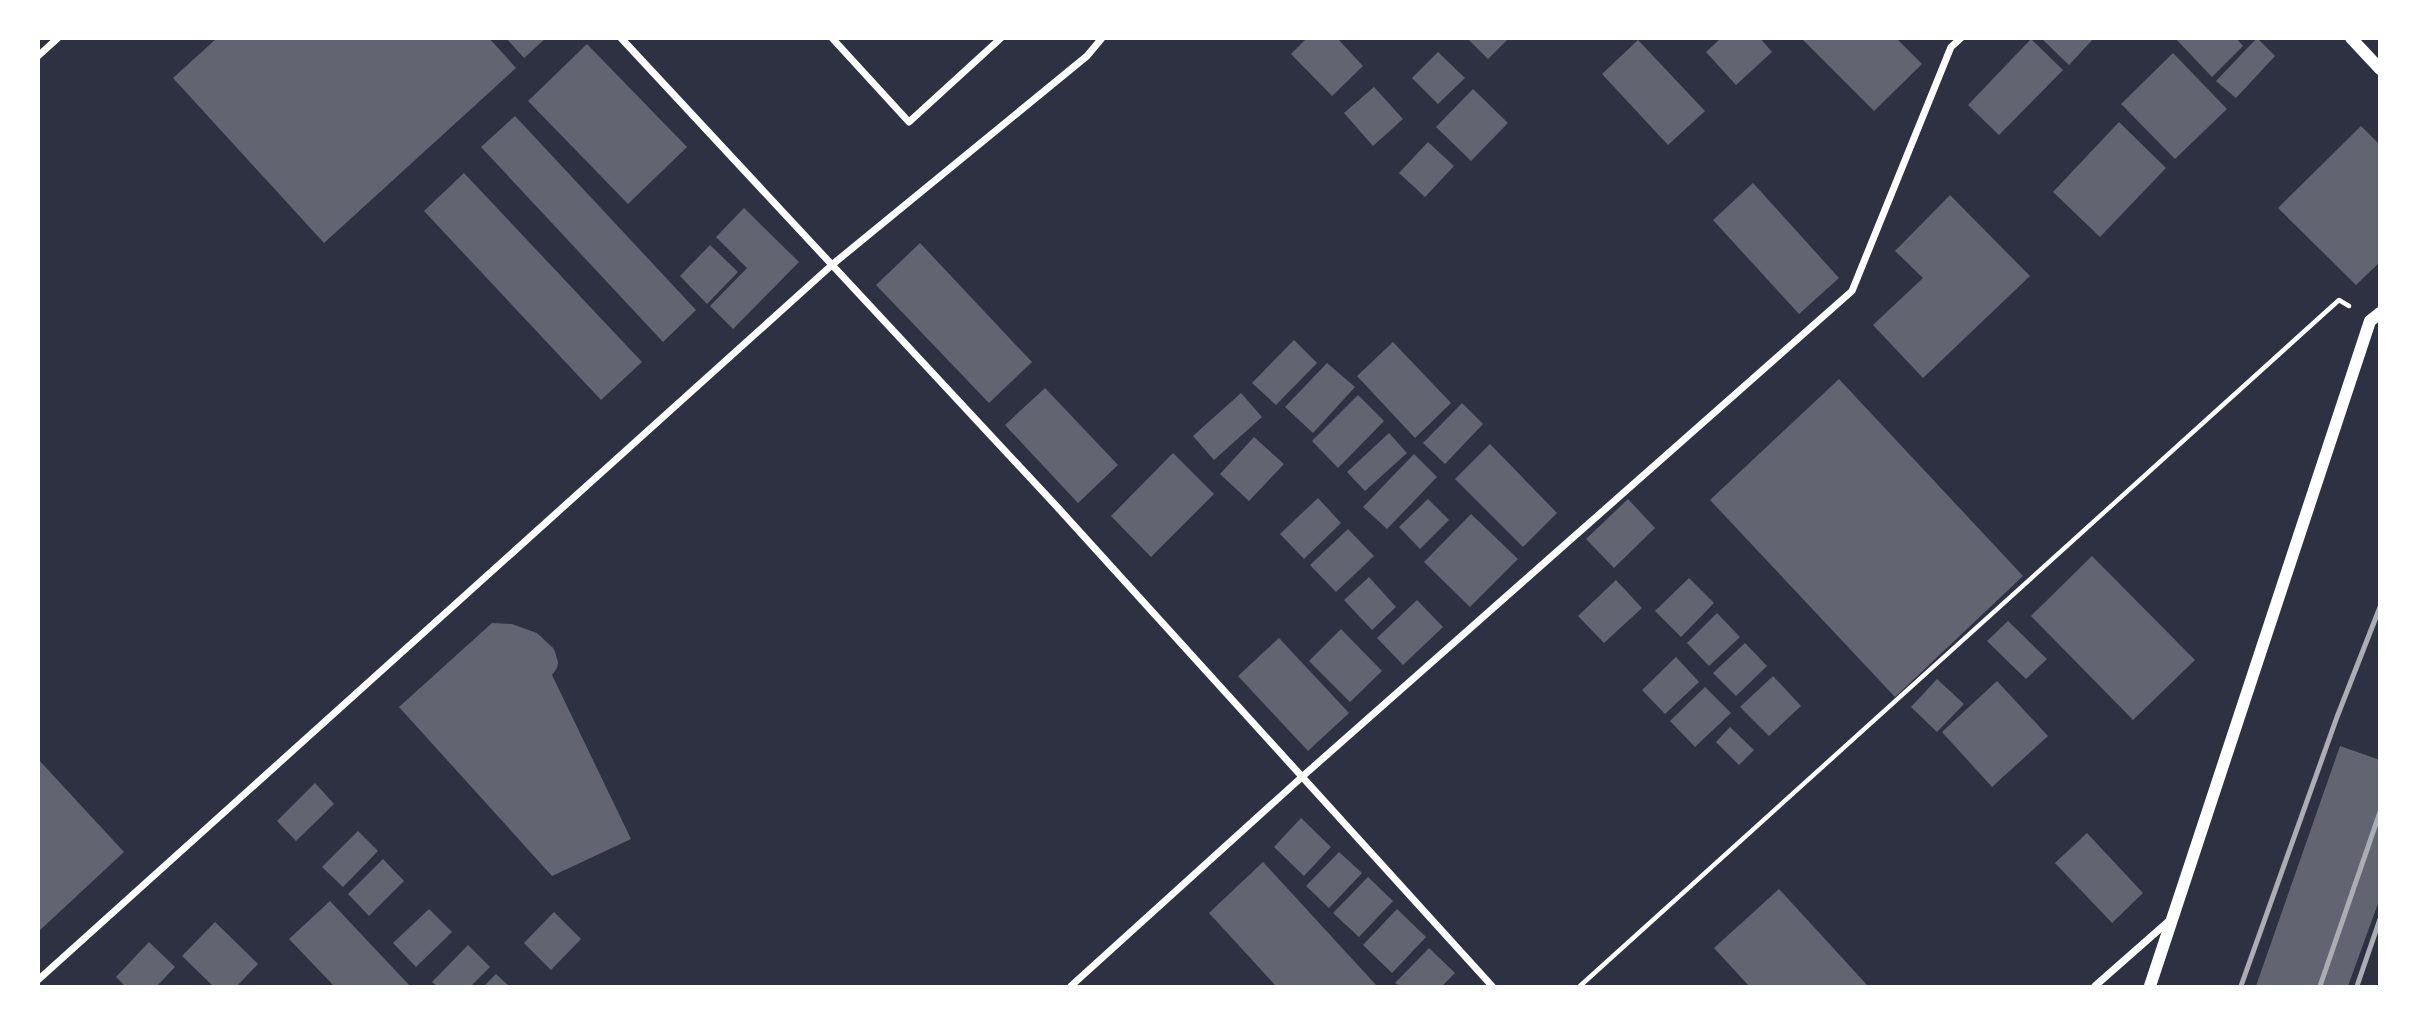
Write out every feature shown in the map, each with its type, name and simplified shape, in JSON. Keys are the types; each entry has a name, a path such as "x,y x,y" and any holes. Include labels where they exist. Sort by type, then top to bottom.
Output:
{"street":[{"path":"38,57 58,38"},
{"path":"621,38 833,264 1492,986"},
{"path":"832,38 909,122 1001,38"},
{"path":"38,980 833,264 1087,56 1102,38"},
{"path":"1071,986 1303,776 1852,290 1951,47 1961,38"},
{"path":"2351,38 2378,65"},
{"path":"2150,986 2375,317"},
{"path":"2095,986 2174,917"}],"path":[{"path":"1580,986 2339,300 2375,317"}],"building":[{"path":"217,38 489,38 516,68 324,243 173,78"},
{"path":"506,38 546,38 524,58"},
{"path":"1307,38 1337,38 1363,66 1332,96 1291,54"},
{"path":"1467,38 1509,38 1488,59"},
{"path":"1721,38 1760,38 1772,52 1736,85 1706,52"},
{"path":"1801,38 1896,38 1922,64 1874,111"},
{"path":"2041,38 2094,38 2069,65"},
{"path":"2175,38 2236,38 2243,46 2212,77"},
{"path":"2257,38 2275,56 2236,98 2216,81"},
{"path":"2031,39 2063,70 1999,135 1968,105"},
{"path":"1638,40 1705,111 1668,145 1602,74"},
{"path":"587,44 687,147 628,204 528,101"},
{"path":"1438,52 1465,78 1438,104 1412,78"},
{"path":"2173,53 2227,109 2175,159 2121,104"},
{"path":"1374,87 1403,119 1373,146 1344,113"},
{"path":"1473,89 1508,123 1471,161 1436,127"},
{"path":"515,116 696,310 663,342 481,147"},
{"path":"2119,122 2166,168 2100,237 2053,192"},
{"path":"2361,126 2380,145 2380,262 2356,285 2278,208"},
{"path":"1428,142 1454,166 1425,197 1399,173"},
{"path":"464,173 642,362 601,400 424,211"},
{"path":"1753,183 1839,278 1799,314 1713,220"},
{"path":"1950,195 2030,276 1923,378 1873,325 1923,278 1895,251"},
{"path":"744,208 799,262 733,329 710,306 747,268 716,237"},
{"path":"920,243 1032,362 989,403 876,285"},
{"path":"710,245 738,272 707,304 680,276"},
{"path":"1294,340 1317,363 1276,405 1252,383"},
{"path":"1393,342 1451,403 1415,438 1357,376"},
{"path":"1327,363 1355,387 1313,433 1285,407"},
{"path":"1839,379 2023,576 1895,697 1710,500"},
{"path":"1045,388 1118,465 1078,503 1005,425"},
{"path":"1241,393 1262,417 1214,460 1193,436"},
{"path":"1358,395 1384,421 1338,468 1312,441"},
{"path":"1462,403 1483,424 1445,464 1423,443"},
{"path":"1389,433 1407,453 1365,491 1347,472"},
{"path":"1254,437 1284,464 1249,501 1220,474"},
{"path":"1490,444 1557,513 1523,547 1455,479"},
{"path":"1173,453 1214,494 1151,557 1111,516"},
{"path":"1414,454 1437,477 1387,529 1363,507"},
{"path":"1318,498 1341,523 1304,559 1280,534"},
{"path":"1428,499 1449,520 1420,549 1399,527"},
{"path":"1628,499 1655,528 1614,568 1586,539"},
{"path":"1471,514 1518,559 1470,607 1424,562"},
{"path":"1348,529 1374,556 1336,592 1310,565"},
{"path":"2092,556 2195,660 2133,720 2031,616"},
{"path":"1369,577 1396,607 1372,630 1344,600"},
{"path":"1689,578 1714,603 1681,637 1655,611"},
{"path":"1616,580 1642,608 1604,643 1578,616"},
{"path":"1417,600 1443,627 1403,665 1377,638"},
{"path":"1717,613 1740,637 1709,666 1687,643"},
{"path":"2008,621 2047,659 2026,679 1987,641"},
{"path":"492,623 512,624 537,633 554,649 558,662 552,675 631,839 552,876 399,707"},
{"path":"1341,629 1382,671 1350,702 1309,661"},
{"path":"1279,638 1349,713 1308,751 1238,676"},
{"path":"1745,643 1767,666 1736,696 1713,673"},
{"path":"1676,657 1699,682 1665,714 1642,690"},
{"path":"1773,676 1801,706 1769,736 1740,707"},
{"path":"1937,679 1964,704 1937,732 1911,707"},
{"path":"1997,681 2048,736 1992,787 1942,732"},
{"path":"1705,687 1731,713 1695,747 1670,721"},
{"path":"1730,727 1754,750 1739,765 1716,742"},
{"path":"2340,746 2380,760 2380,898 2348,986 2256,986"},
{"path":"38,759 124,852 38,932"},
{"path":"315,783 334,804 296,841 277,821"},
{"path":"1301,818 1331,847 1304,876 1274,847"},
{"path":"358,831 378,851 343,887 322,867"},
{"path":"2087,833 2143,893 2112,923 2055,863"},
{"path":"1339,852 1362,873 1329,908 1306,886"},
{"path":"383,859 404,881 369,916 348,894"},
{"path":"1263,862 1377,986 1276,986 1209,913"},
{"path":"1368,877 1393,901 1359,937 1333,913"},
{"path":"1779,889 1868,986 1749,986 1714,948"},
{"path":"330,901 410,986 334,986 289,939"},
{"path":"429,909 452,932 416,967 393,943"},
{"path":"1397,909 1426,937 1392,973 1363,945"},
{"path":"554,912 581,939 551,970 524,943"},
{"path":"215,922 258,964 237,986 213,986 182,956"},
{"path":"149,942 175,967 157,986 125,986 116,977"},
{"path":"468,945 490,967 471,986 437,986 432,982"},
{"path":"1429,948 1455,973 1442,986 1400,986 1395,983"},
{"path":"496,974 509,986 484,986"}],"railway":[{"path":"2241,986 2337,717 2380,607"},
{"path":"2320,986 2380,812"},
{"path":"2357,986 2380,919"}]}
